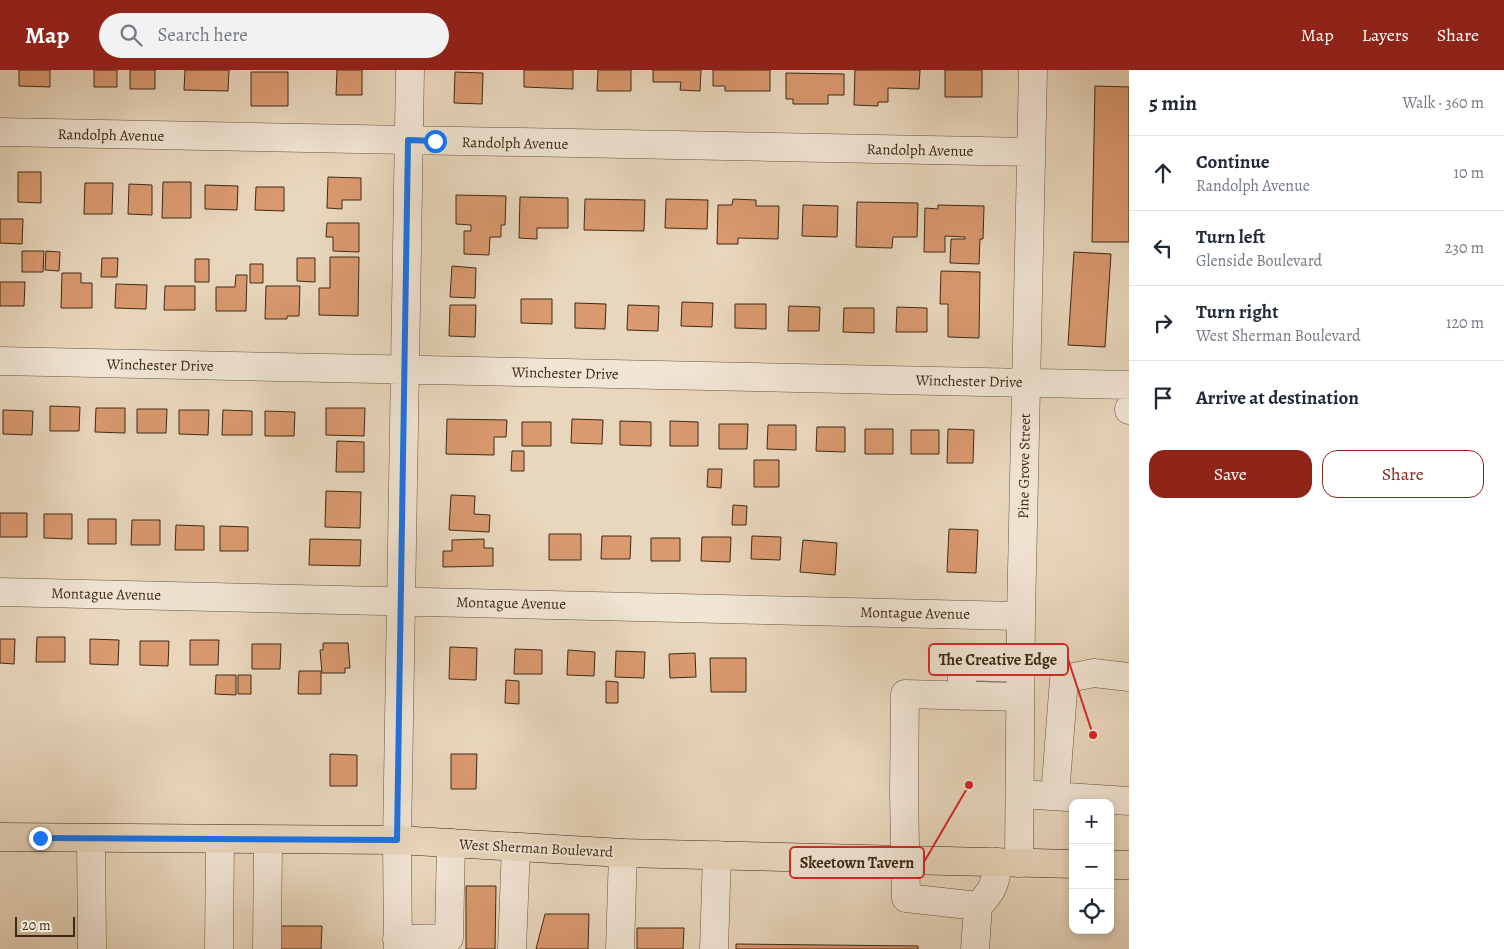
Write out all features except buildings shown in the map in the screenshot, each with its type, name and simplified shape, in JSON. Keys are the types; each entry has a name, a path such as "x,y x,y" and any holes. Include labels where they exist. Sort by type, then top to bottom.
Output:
{"main road":[{"name":"West Sherman Boulevard","path":"0,837 397,840 622,853 1069,864"},
{"path":"1114,865 1129,865"}],"street":[{"path":"410,70 397,840 398,944 449,938 451,843"},
{"name":"Pine Grove Street","path":"978,906 992,893 997,877 1008,863 1019,794 1033,70"},
{"name":"Randolph Avenue","path":"0,132 1031,152"},
{"name":"Winchester Drive","path":"0,361 1026,382 1129,386"},
{"name":"Montague Avenue","path":"0,592 1021,616"},
{"path":"962,696 962,666 1021,668"},
{"path":"1055,796 1064,679 1094,673 1129,677"},
{"path":"975,949 978,906 906,898 905,694 1020,697"},
{"path":"1019,794 1129,801"},
{"path":"91,838 92,949"},
{"path":"219,949 220,839"},
{"path":"267,949 268,840"},
{"path":"512,949 516,847"},
{"path":"620,949 622,853"},
{"path":"714,949 717,855"}],"place":[{"name":"The Creative Edge","path":"1093,735"},
{"name":"Skeetown Tavern","path":"969,785"}],"route":[{"path":"40,838 397,840 408,140 435,141"}]}
